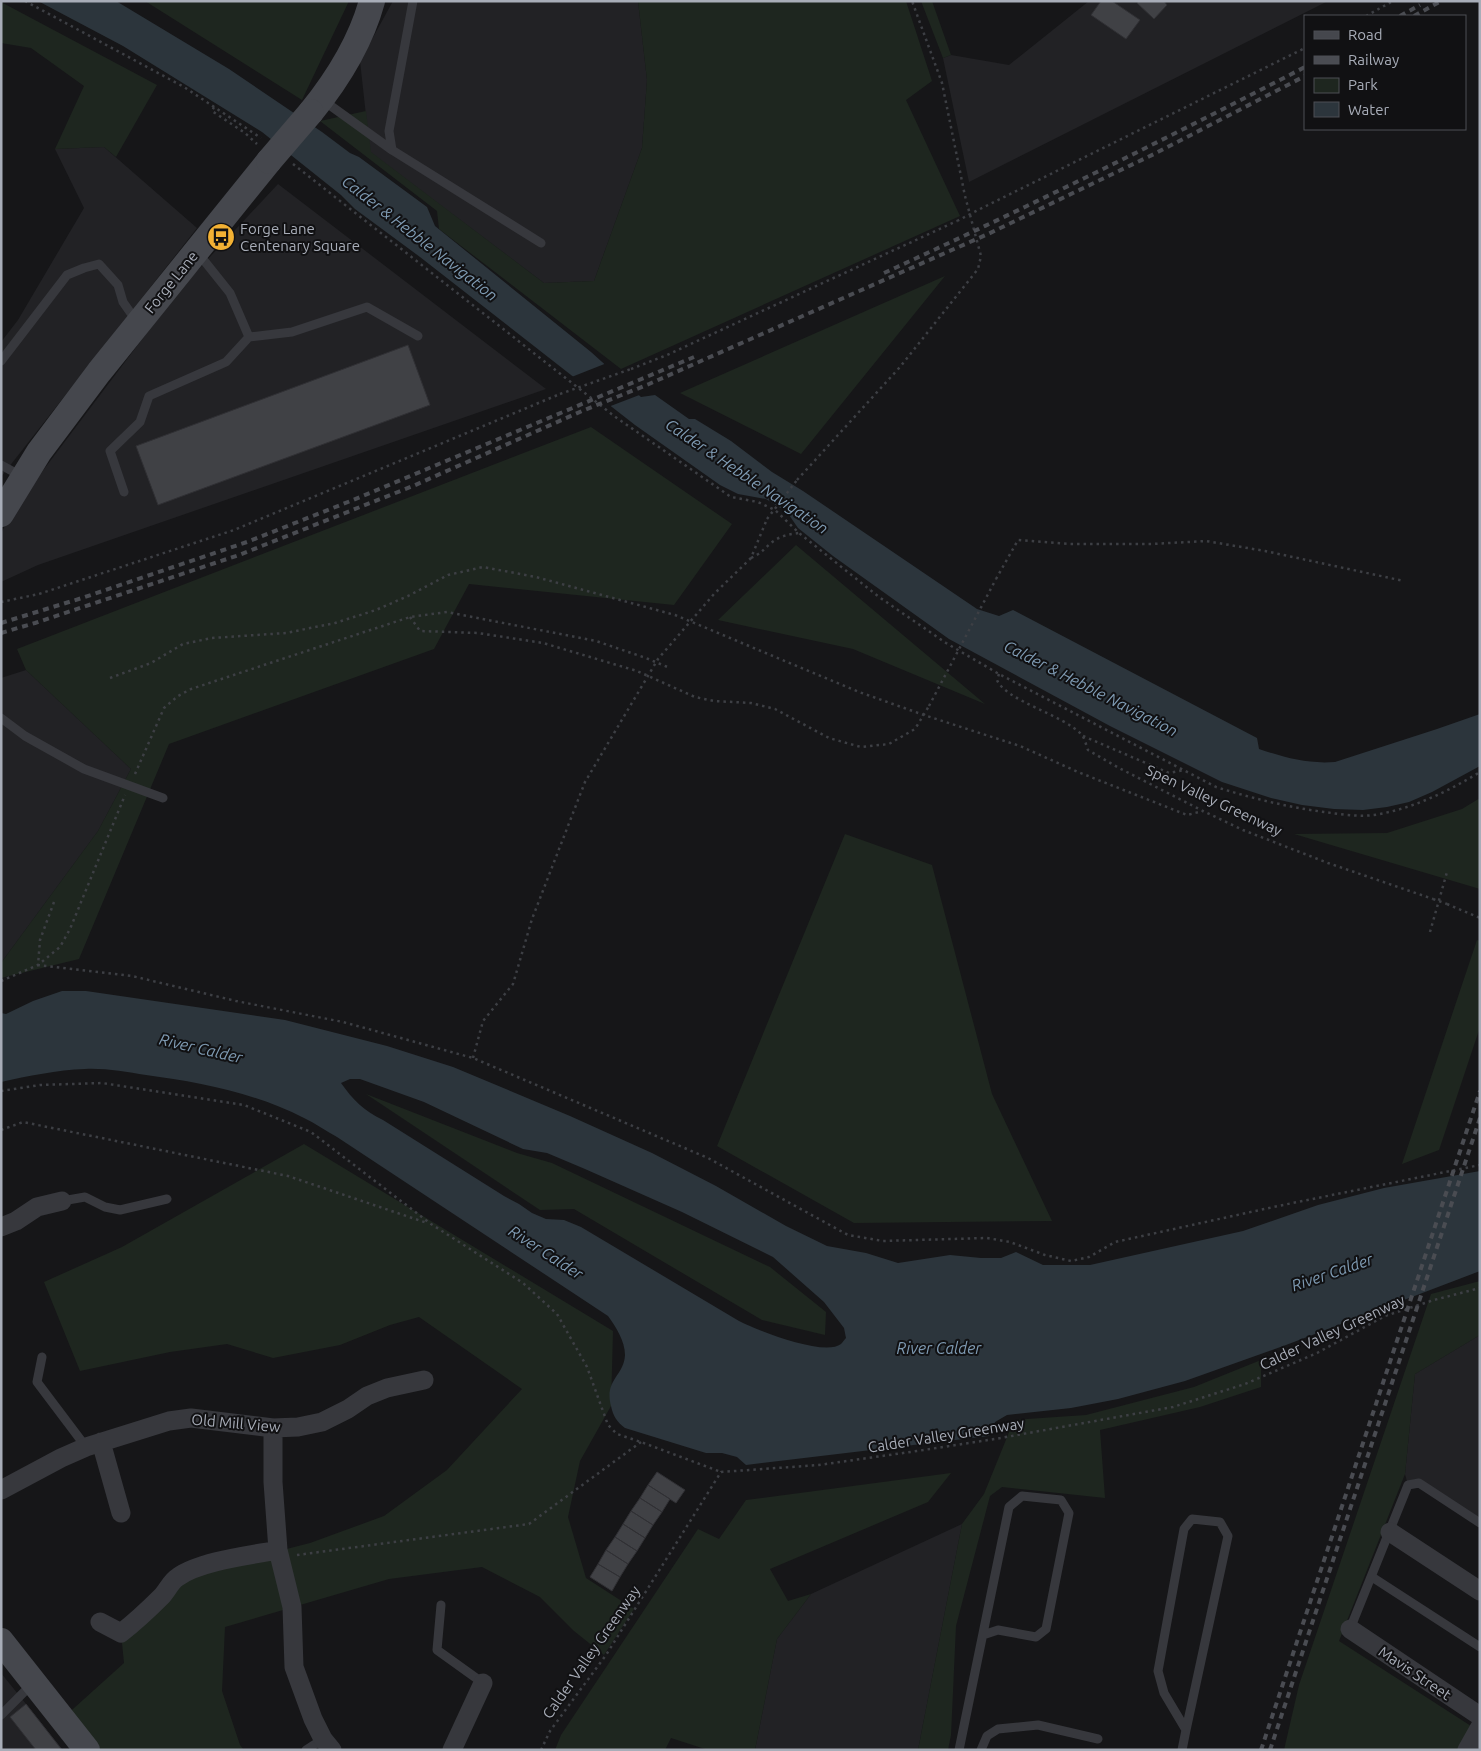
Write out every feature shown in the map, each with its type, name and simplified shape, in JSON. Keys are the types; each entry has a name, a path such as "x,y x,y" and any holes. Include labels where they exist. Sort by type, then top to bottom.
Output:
{"street":[{"name":"Forge Lane","path":"1,514 12,471 39,452 196,251 270,152 316,105 346,60 367,19 372,1"},
{"path":"1,1227 16,1221 37,1207 62,1201"},
{"name":"Old Mill View","path":"1,1490 61,1458 94,1445 169,1421 191,1418 272,1428 298,1426 322,1422 348,1409 367,1396 387,1388 424,1380"},
{"path":"272,1428 273,1482 279,1554 292,1607 294,1667 313,1719 328,1744"},
{"path":"94,1445 121,1513"},
{"path":"1390,1532 1480,1590"},
{"path":"100,1622 121,1633 162,1596 177,1577 192,1570 225,1560 279,1554"},
{"name":"Mavis Street","path":"1350,1629 1480,1716"},
{"path":"1,1641 87,1750"},
{"path":"452,1750 483,1683"},
{"path":"1467,1750 1480,1727"}],"lane":[{"path":"392,150 389,131 413,1"},
{"path":"316,105 392,150 541,244"},
{"path":"196,251 230,294 249,337"},
{"path":"1,361 67,276 84,268 99,264 118,285 123,302 138,323"},
{"path":"124,492 110,451 140,422 150,396 226,362 249,337 292,332 367,307 418,336"},
{"path":"1,718 25,736 84,769 163,798"},
{"path":"62,1201 85,1197 120,1210 167,1199"},
{"path":"42,1357 37,1382 94,1445"},
{"path":"1350,1629 1408,1485 1419,1483 1480,1523"},
{"path":"959,1750 1009,1506 1022,1496 1060,1500 1068,1513 1046,1629 1036,1637 998,1630 983,1635"},
{"path":"1182,1750 1228,1536 1220,1522 1192,1519 1184,1529 1158,1671 1164,1693 1186,1730"},
{"path":"1372,1577 1480,1647"},
{"path":"441,1605 437,1650 483,1683"},
{"path":"1,1715 34,1682"},
{"path":"981,1750 987,1736 998,1729 1006,1728 1038,1725 1098,1739"},
{"path":"306,1750 328,1744"}],"path":[{"path":"25,1 184,87 214,107 270,152"},
{"path":"473,1058 484,1021 513,984 532,920 585,782 656,662 714,594 750,558 768,519 797,480 900,366 978,269 981,256 965,196 942,83 912,1"},
{"path":"1368,15 1393,1"},
{"path":"1,602 39,594 234,530 560,394 667,355 958,221 1304,48"},
{"path":"214,107 212,111 245,133 614,416 731,497 758,502 775,510 799,533 879,597 946,643 999,674 1216,786 1249,798 1288,807 1351,816 1372,815 1414,805 1440,794 1480,772"},
{"path":"750,558 763,553 773,541 786,535 799,533"},
{"path":"410,617 420,631 478,633 542,643 637,672 695,697 751,703 775,709 829,738 861,746 889,744 915,729 924,716 1018,540 1070,544 1152,544 1206,541 1265,550 1404,581"},
{"path":"110,678 151,663 183,644 212,638 286,633 335,623 376,610 448,575 482,567 536,578 675,616 850,688 924,716 1020,746 1078,772 1187,815 1203,812"},
{"path":"1,981 38,964 60,947 70,929 164,708 178,696 191,689 410,617 447,612 596,641 670,668"},
{"name":"Spen Valley Greenway","path":"999,674 996,680 1003,689 1054,716 1083,736 1088,750 1203,812 1243,830 1328,863 1447,904 1480,918"},
{"path":"1083,736 1169,772 1185,770"},
{"path":"1430,932 1447,872"},
{"path":"38,964 40,940 54,902"},
{"path":"38,964 132,976 344,1022 473,1058 708,1158 848,1235 883,1241 987,1238 1010,1242 1045,1255 1070,1261 1089,1257 1115,1242 1278,1206 1480,1165"},
{"path":"1,1091 40,1085 102,1083 244,1105 311,1132 431,1224 524,1284 556,1314 587,1368 608,1425 617,1434 721,1472"},
{"path":"1,1130 23,1122 288,1176 431,1224"},
{"name":"Calder Valley Greenway","path":"541,1750 550,1731 606,1655 631,1617 721,1472 819,1465 995,1439 1173,1407 1245,1384 1308,1357 1385,1316 1480,1288"},
{"path":"279,1554 529,1524 641,1442"}],"shaded area":[{"path":"393,1 638,1 647,80 642,148 594,281 544,283 370,152 360,61"},
{"path":"1089,1 1328,1 969,182 943,58 951,55 1009,65"},
{"path":"104,147 197,228 1,477 1,342 18,320 84,208 55,149"},
{"path":"278,184 546,389 38,565 1,582 1,533 17,505 180,289"},
{"path":"26,670 131,769 98,831 1,963 1,678"},
{"path":"1480,1335 1480,1523 1419,1483 1408,1485 1405,1474 1415,1374"},
{"path":"962,1524 918,1750 755,1750 777,1639 811,1594"},
{"path":"1,1673 26,1704 63,1750 1,1750"}],"green space":[{"path":"145,1 349,1 302,100"},
{"path":"638,1 906,1 932,81 906,100 960,216 621,369 439,229 437,211 320,121 366,111 371,152 544,283 594,281 642,148 647,80"},
{"path":"921,1 932,1 951,55 943,58"},
{"path":"1,2 157,85 116,157 104,147 55,149 84,86 31,48 1,43"},
{"path":"945,276 801,454 680,393"},
{"path":"591,427 732,524 674,605 469,584 434,649 169,744 79,959 1,978 1,963 98,831 131,769 26,670 17,649"},
{"path":"796,545 985,704 853,649 718,620"},
{"path":"1480,798 1480,889 1294,834 1387,833 1462,809"},
{"path":"845,834 932,865 992,1094 1052,1221 854,1223 717,1146"},
{"path":"1477,940 1480,941 1480,1027 1439,1150 1402,1164"},
{"path":"366,1094 517,1153 552,1163 770,1267 826,1312 825,1335 762,1320 574,1209 540,1210"},
{"path":"304,1144 613,1331 611,1406 580,1461 568,1517 586,1578 634,1609 604,1655 574,1631 540,1597 482,1567 389,1579 225,1627 222,1691 240,1745 244,1750 87,1750 63,1718 124,1663 121,1633 177,1577 310,1543 384,1516 447,1470 522,1389 419,1317 390,1325 340,1345 273,1358 227,1344 170,1352 80,1371 44,1282 122,1247"},
{"path":"1480,1281 1480,1335 1415,1374 1405,1474 1339,1641 1471,1726 1458,1750 1284,1750 1299,1685 1431,1294"},
{"path":"1261,1360 1261,1387 1200,1407 1100,1430 1105,1498 1002,1487 990,1496 956,1626 951,1735 948,1750 918,1750 962,1524 984,1494 1014,1420 1086,1415 1194,1387"},
{"path":"951,1473 928,1502 770,1569 788,1601 811,1594 777,1639 755,1750 708,1750 671,1738 665,1750 555,1750 561,1735 698,1529 719,1539 746,1500"}],"water":[{"name":"Calder & Hebble Navigation","path":"38,1 116,1 229,69 350,153 359,157 427,207 435,226 591,352 641,397 655,395 689,419 695,419 731,441 772,472 977,609 999,616 1013,610 1257,738 1259,749 1288,758 1335,762 1480,714 1480,766 1409,802 1363,810 1334,809 1302,805 1271,798 1222,782 1110,726 949,639 833,556 798,528 787,512 766,499 738,494 720,485 635,425 420,257 355,209 341,195 262,132 123,46"},
{"name":"River Calder","path":"62,991 86,991 285,1020 387,1046 453,1067 652,1153 716,1186 786,1226 827,1246 866,1253 898,1263 950,1255 1001,1258 1016,1252 1043,1265 1090,1265 1243,1231 1318,1205 1384,1188 1480,1171 1480,1271 1286,1345 1185,1381 1118,1399 1071,1408 1007,1415 995,1422 989,1436 746,1465 737,1457 722,1453 706,1453 625,1428 614,1416 610,1390 624,1362 625,1350 620,1334 608,1316 337,1137 308,1120 285,1109 246,1095 186,1081 116,1070 64,1071 1,1082 1,1013 6,1014 33,1001","holes":["350,1079 360,1079 424,1102 523,1149 547,1153 585,1169 682,1212 773,1257 824,1302 844,1328 846,1338 841,1344 832,1347 820,1347 790,1341 760,1330 739,1321 581,1227 564,1220 546,1219 532,1213 370,1113 355,1100 341,1083"]}],"pier":[{"path":"607,363 642,394 608,407 569,378"}],"building":[{"path":"1101,1 1112,1 1140,20 1126,39 1091,15"},
{"path":"1139,1 1164,1 1167,5 1154,19 1137,3"},
{"path":"408,345 430,405 158,505 136,446"},
{"path":"657,1472 685,1490 676,1503 648,1485"},
{"path":"648,1485 670,1499 662,1512 640,1498"},
{"path":"640,1498 662,1512 653,1525 631,1511"},
{"path":"631,1511 653,1525 645,1538 623,1524"},
{"path":"623,1524 645,1538 637,1551 615,1537"},
{"path":"615,1537 637,1551 628,1564 606,1550"},
{"path":"606,1550 628,1564 620,1577 598,1564"},
{"path":"598,1564 620,1577 612,1591 590,1577"},
{"path":"26,1704 62,1750 36,1750 10,1717"}],"railway":[{"path":"1416,15 1441,1"},
{"path":"1402,15 1420,5"},
{"path":"884,273 1096,173 1304,68"},
{"path":"1,633 239,555 413,486 988,234 1154,154 1304,77"},
{"path":"1,623 82,598 247,542 353,500 694,357"},
{"path":"1261,1750 1480,1091"},
{"path":"1270,1750 1480,1118"}],"place":[{"name":"Forge Lane Centenary Square","path":"221,237"}]}
